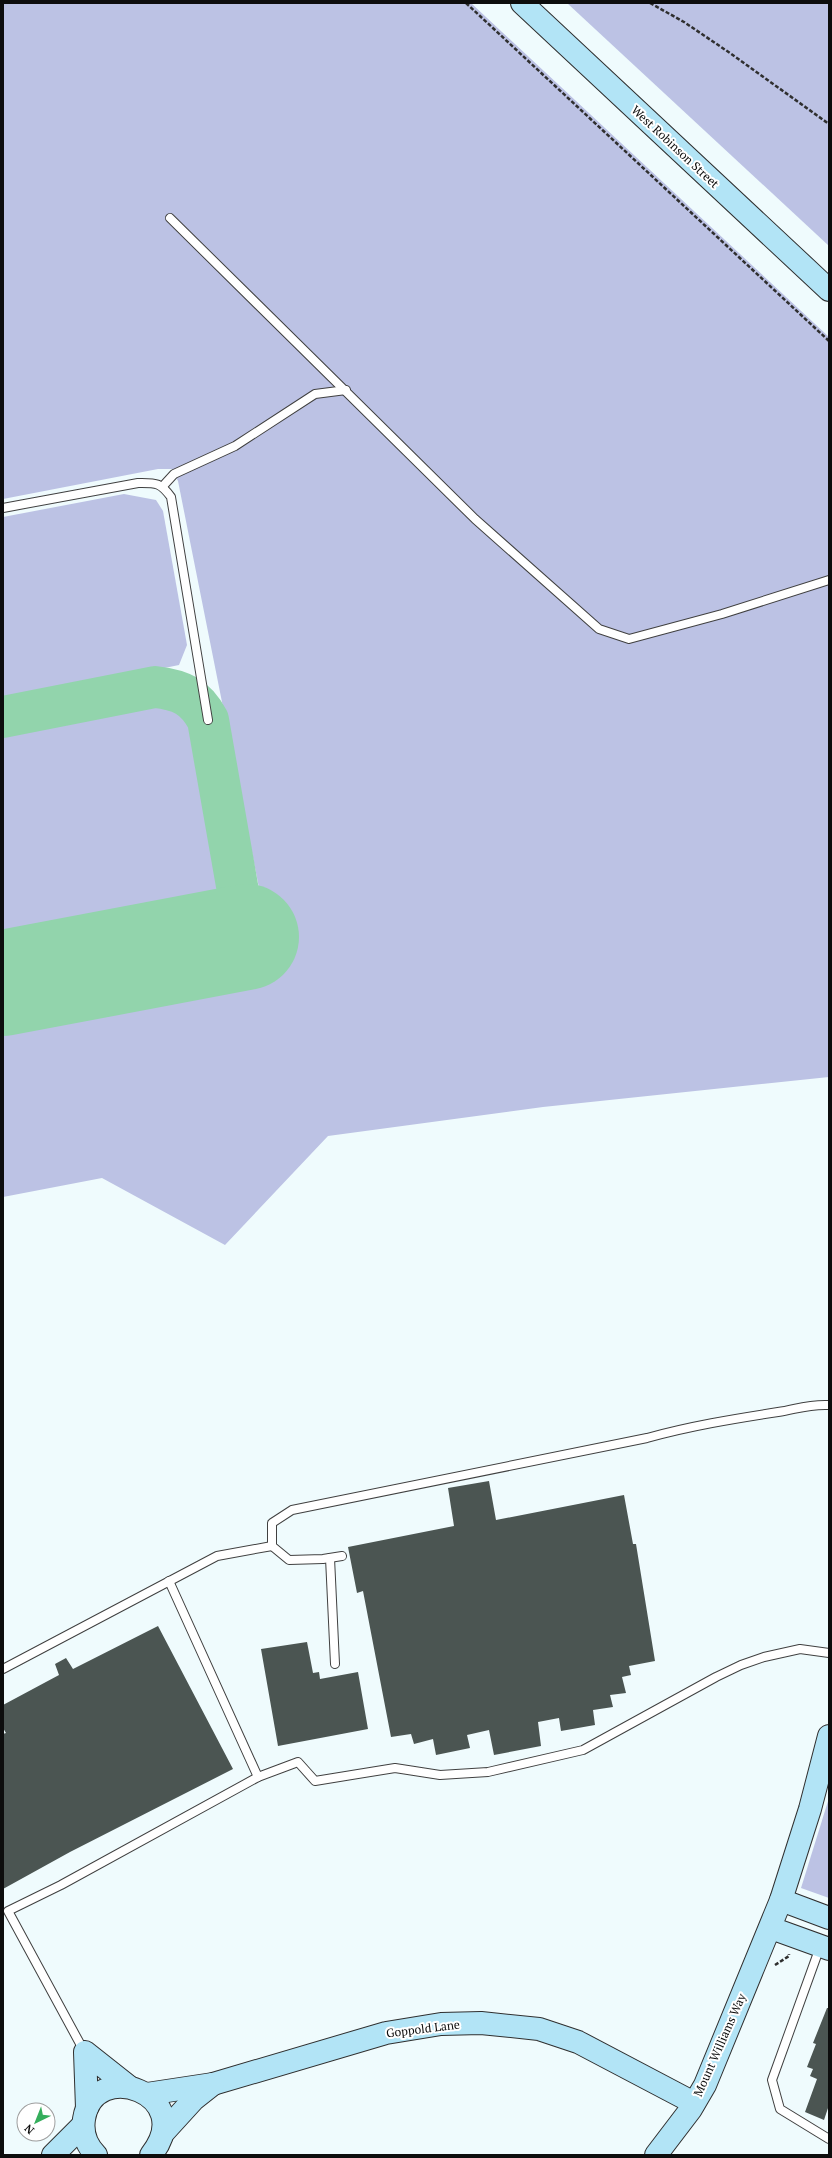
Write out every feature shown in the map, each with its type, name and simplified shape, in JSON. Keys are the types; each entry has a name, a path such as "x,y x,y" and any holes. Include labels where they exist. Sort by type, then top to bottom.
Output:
{"street":[{"name":"West Robinson Street","path":"522,3 829,290"},
{"path":"829,1736 824,1776 781,1900 829,1918"},
{"name":"Mount Williams Way","path":"656,2155 694,2103 705,2085 771,1928 781,1900"},
{"path":"771,1928 825,1947"},
{"name":"Goppold Lane","path":"85,2116 94,2098 115,2086 137,2090 213,2084 386,2032 441,2024 481,2023 539,2029 578,2042 694,2103"},
{"path":"85,2052 159,2108 163,2120 158,2147"},
{"path":"85,2052 85,2116 88,2145 96,2155"},
{"name":"Goppold Lane","path":"158,2147 194,2099 213,2084"},
{"path":"53,2155 85,2116"}],"lane":[{"path":"170,218 346,390 475,519 599,629 629,639 722,614 829,580"},
{"path":"163,486 174,474 235,446 315,394 346,390"},
{"path":"3,508 138,482 157,483 163,486 171,497 208,720"},
{"path":"272,1546 272,1523 292,1510 647,1438 695,1425 788,1411 809,1404 829,1404"},
{"path":"3,1669 217,1556 272,1546 289,1560 342,1556"},
{"path":"330,1558 335,1664"},
{"path":"169,1581 258,1777"},
{"path":"85,2052 8,1911 61,1886 258,1777 298,1762 314,1781 395,1768 440,1775 488,1772 583,1750 716,1677 764,1657 800,1649 829,1653"},
{"path":"825,1947 772,2080 780,2109 829,2139"}],"path":[{"path":"466,3 829,341"},
{"path":"650,3 684,22 829,124"}],"shaded area":[{"path":"3,3 471,3 829,337 829,1077 543,1107 328,1136 225,1245 102,1178 3,1197 3,1020 285,965 271,896 261,898 178,481 172,469 158,469 3,499"},
{"path":"567,3 829,3 829,246"},
{"path":"124,494 156,500 163,511 187,645 179,665 3,701 3,517"},
{"path":"155,703 178,706 186,712 194,722 222,866 221,880 216,891 197,910 3,947 3,732"},
{"path":"829,1798 829,1898 801,1888"}],"building":[{"path":"489,1481 496,1520 624,1495 633,1544 636,1544 655,1661 629,1666 631,1675 622,1677 626,1693 610,1695 613,1707 593,1710 595,1725 561,1731 559,1718 538,1722 541,1746 494,1755 489,1730 467,1735 470,1748 436,1755 433,1739 414,1744 411,1734 391,1737 363,1591 357,1593 348,1547 454,1526 448,1488"},
{"path":"158,1626 233,1769 70,1852 3,1889 3,1734 6,1733 3,1728 3,1705 59,1675 55,1664 66,1658 73,1669"},
{"path":"307,1642 313,1673 319,1672 320,1679 358,1672 368,1729 278,1746 261,1649"},
{"path":"827,2008 829,2008 829,2105 824,2120 805,2112 817,2079 810,2076 813,2069 807,2067 816,2044 813,2043"}],"taxiway":[{"path":"3,717 155,687 180,692 198,705 208,720 246,937"}],"runway":[{"path":"3,983 246,937"}]}
